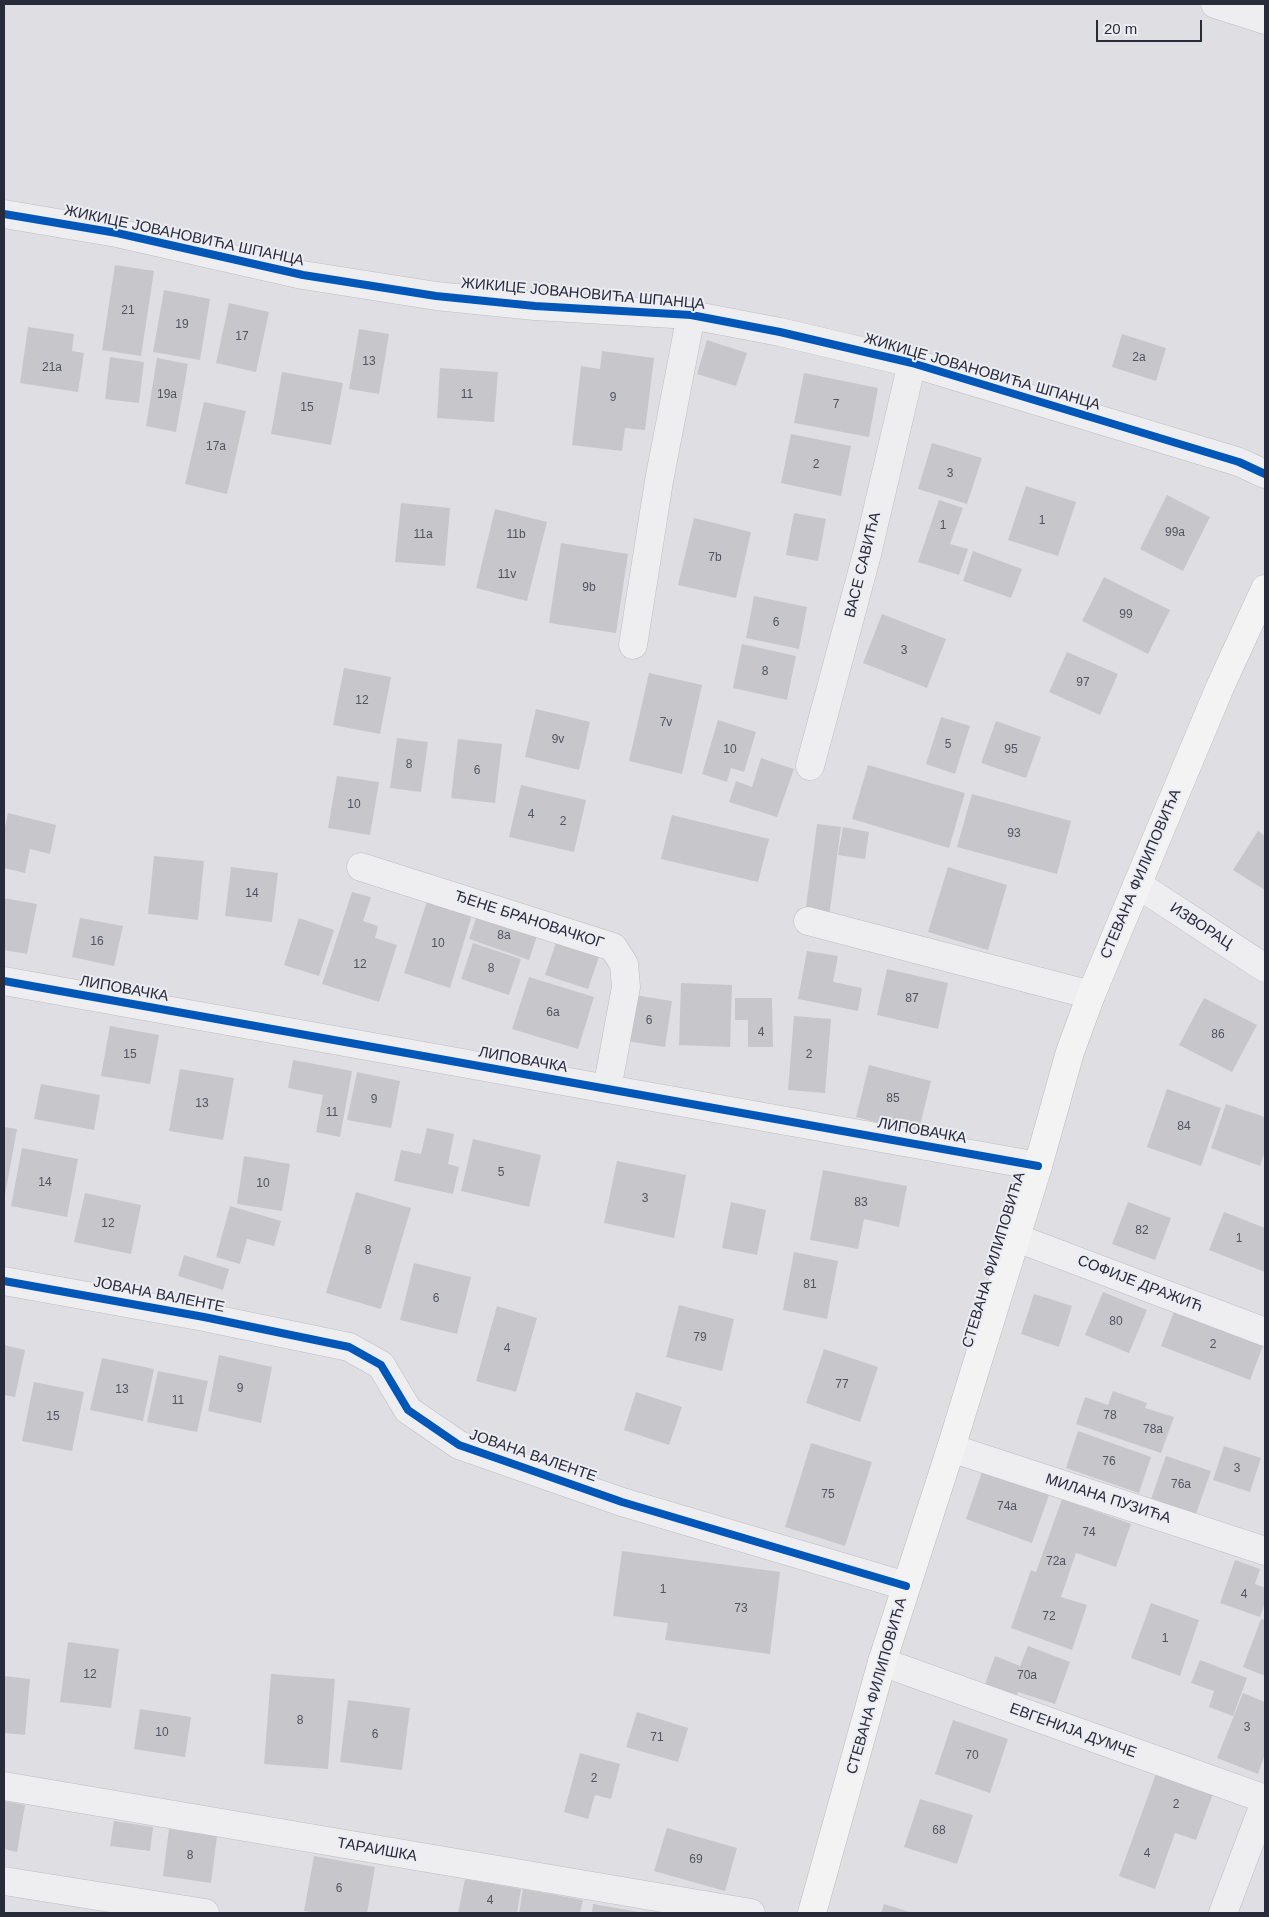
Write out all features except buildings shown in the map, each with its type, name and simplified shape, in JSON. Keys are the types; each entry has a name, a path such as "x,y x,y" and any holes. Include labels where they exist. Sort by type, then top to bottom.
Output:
{"main road":[{"name":"СТЕВАНА ФИЛИПОВИЋА","path":"812,1913 882,1662 951,1448 1014,1237 1038,1166 1070,1052 1091,995 1137,884 1220,688 1265,589"}],"street":[{"path":"1215,4 1265,20"},
{"name":"ЖИКИЦЕ ЈОВАНОВИЋА ШПАНЦА","path":"4,214 117,233 303,275 436,296 535,306 692,315 780,332 912,363 1239,462 1265,474"},
{"path":"633,646 659,481 692,315"},
{"name":"ВАСЕ САВИЋА","path":"810,766 867,554 912,363"},
{"name":"ЂЕНЕ БРАНОВАЧКОГ","path":"361,867 613,947 624,964 626,986 607,1089"},
{"name":"ИЗВОРАЦ","path":"1137,884 1265,968"},
{"path":"808,921 1091,995"},
{"name":"ЛИПОВАЧКА","path":"4,981 1038,1166"},
{"name":"СОФИЈЕ ДРАЖИЋ","path":"1014,1237 1265,1332"},
{"name":"ЈОВАНА ВАЛЕНТЕ","path":"4,1281 204,1317 349,1347 381,1365 408,1410 459,1445 622,1502 906,1586"},
{"name":"МИЛАНА ПУЗИЋА","path":"951,1448 1265,1550"},
{"name":"ЕВГЕНИЈА ДУМЧЕ","path":"882,1662 1265,1800 1223,1913"},
{"name":"ТАРАИШКА","path":"4,1786 751,1913"},
{"path":"4,1881 205,1913"}],"cycle path":[{"path":"4,214 117,233 303,275 436,296 535,306 691,315 780,332 912,363 1239,462 1265,474"},
{"path":"4,981 1038,1166"},
{"path":"4,1281 204,1317 349,1347 381,1365 408,1410 459,1445 622,1502 906,1586"}]}
